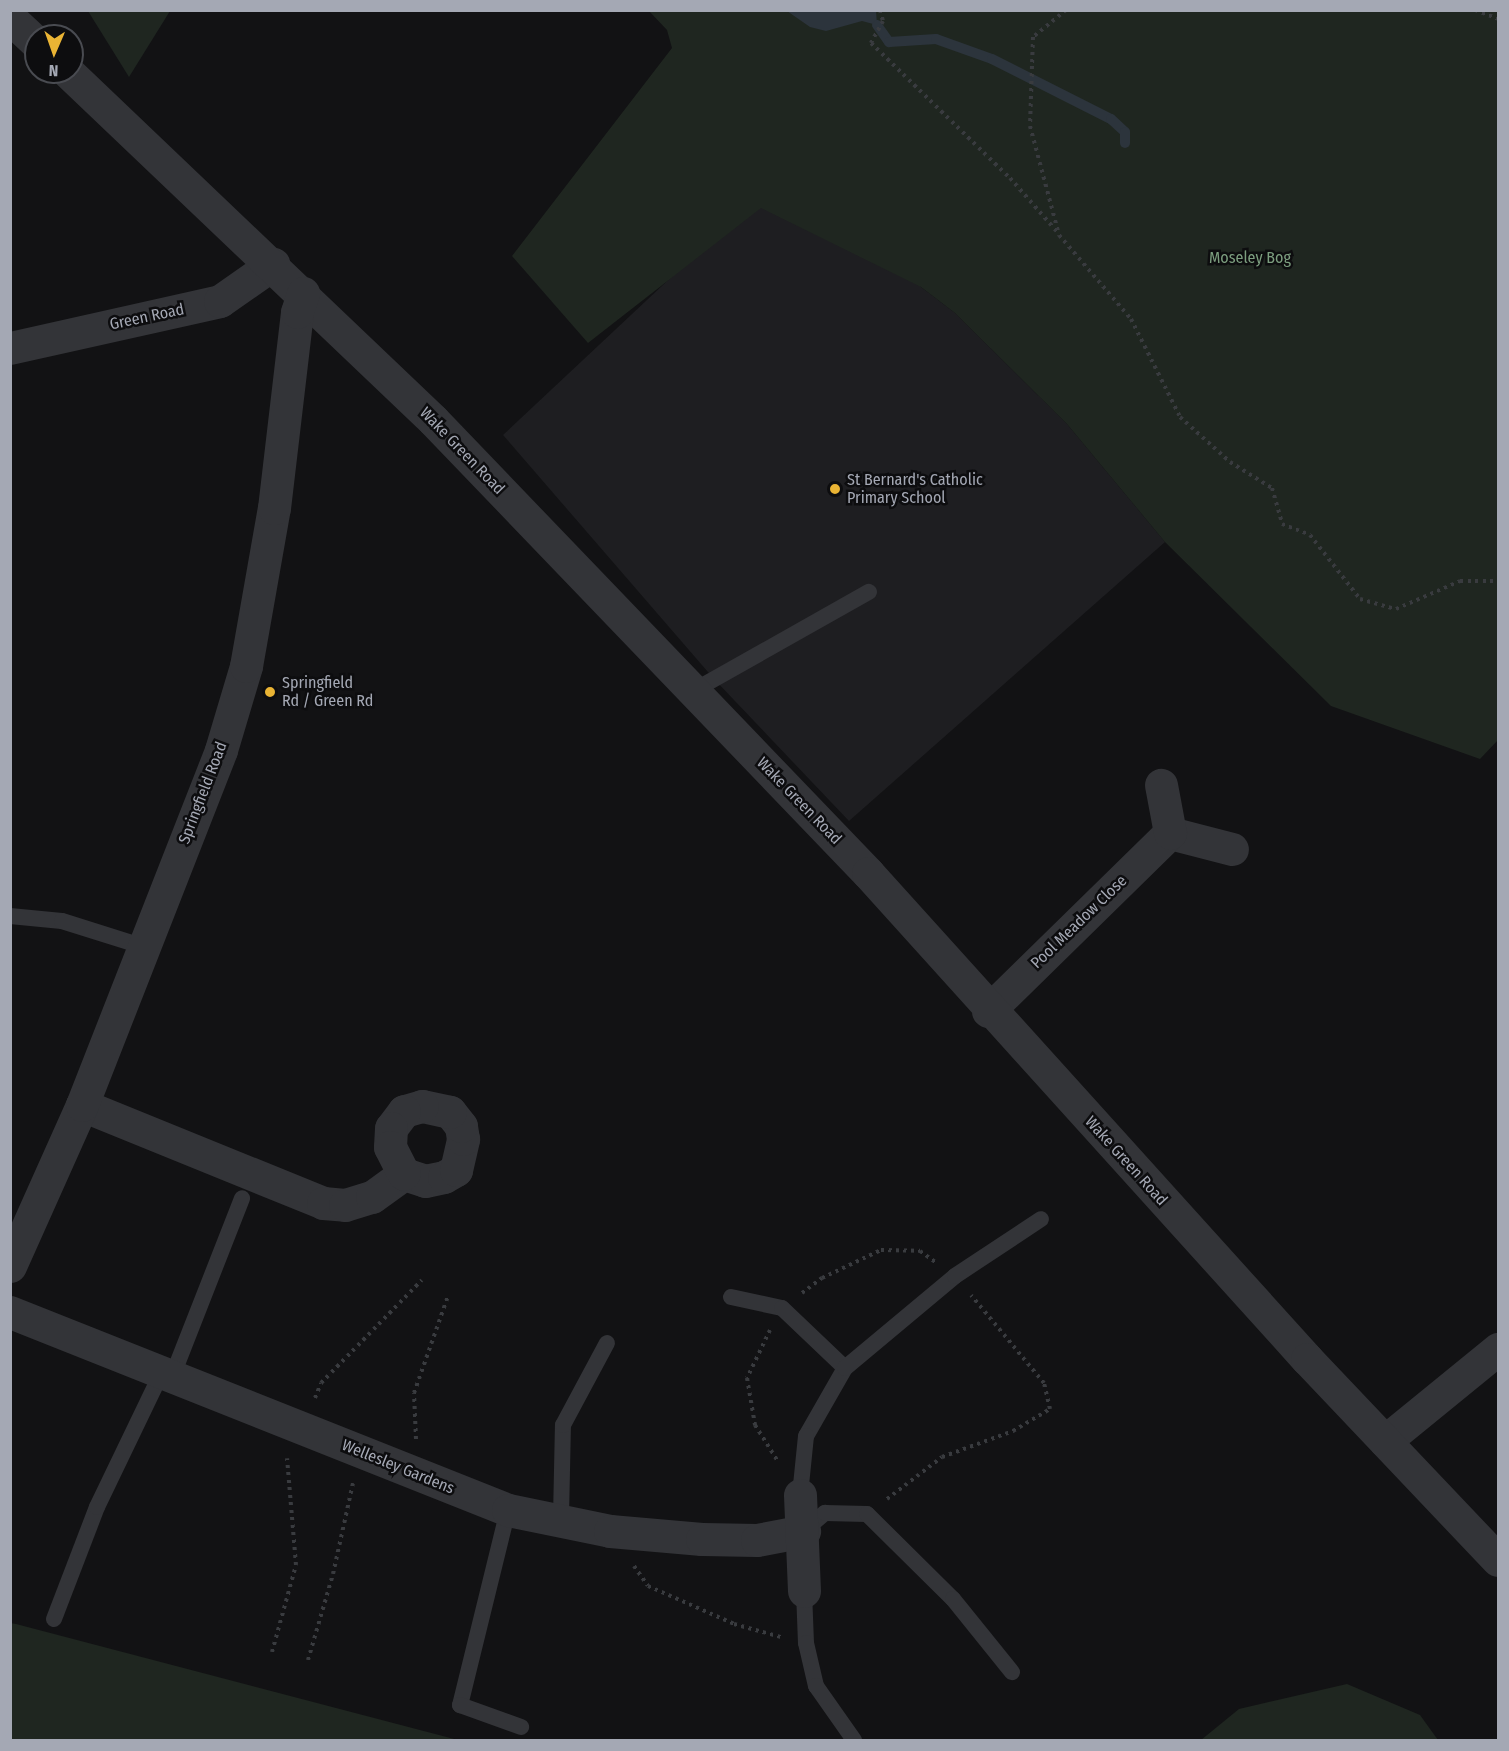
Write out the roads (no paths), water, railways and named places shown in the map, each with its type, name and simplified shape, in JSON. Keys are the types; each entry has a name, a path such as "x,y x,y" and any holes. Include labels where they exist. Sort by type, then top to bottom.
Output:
{"street":[{"path":"10,18 24,31"},
{"name":"Wake Green Road","path":"81,84 273,264 433,420 868,873 988,1011 1498,1560"},
{"name":"Green Road","path":"10,348 220,301 273,264"},
{"name":"Springfield Road","path":"10,1266 82,1105 221,750 246,666 274,508 297,312 303,293"},
{"path":"1161,785 1170,833 1232,849"},
{"name":"Pool Meadow Close","path":"988,1011 1170,833"},
{"path":"82,1105 323,1203 356,1204 404,1174"},
{"name":"Wellesley Gardens","path":"10,1312 508,1510 561,1518 610,1531 757,1540 804,1531"},
{"path":"1385,1441 1498,1349"},
{"path":"800,1495 804,1531 804,1591"}],"lane":[{"path":"693,691 869,592"},
{"path":"10,916 62,921 145,947"},
{"path":"54,1619 97,1507 167,1375 242,1198"},
{"path":"800,1495 806,1436 845,1368 955,1276 1041,1219"},
{"path":"731,1297 782,1308 845,1368"},
{"path":"561,1518 562,1425 607,1343"},
{"path":"508,1510 459,1705 521,1727"},
{"path":"804,1531 825,1513 867,1514 953,1599 1012,1672"},
{"path":"804,1591 806,1643 816,1686 854,1740"}],"waterway":[{"path":"877,25 889,42 936,39 992,59 1111,119 1125,132 1125,143"}],"place":[{"name":"St Bernard's Catholic Primary School","path":"835,489"},
{"name":"Springfield Rd / Green Rd","path":"270,692"}],"park label":[{"name":"Moseley Bog","path":"1250,258"}]}
